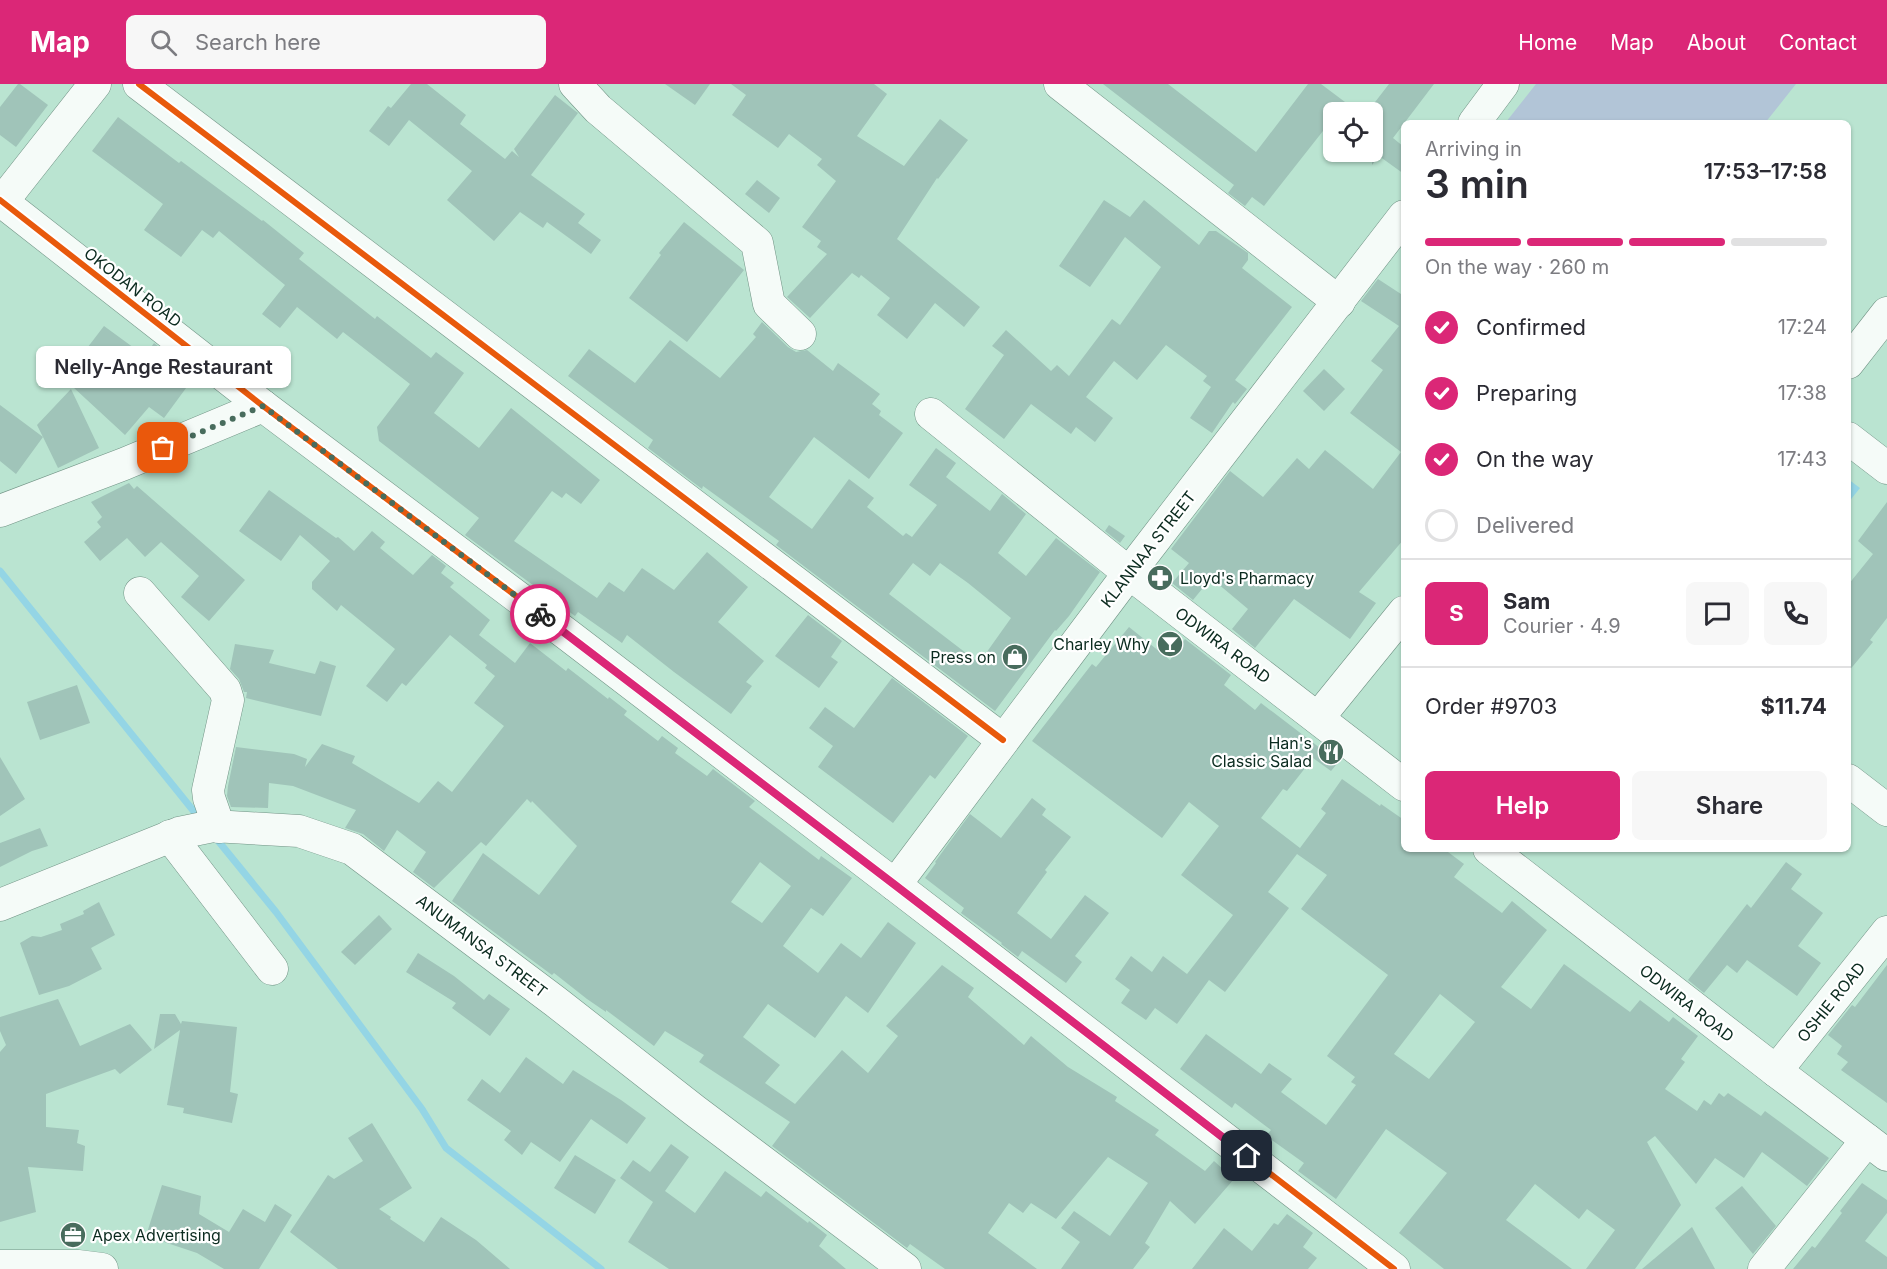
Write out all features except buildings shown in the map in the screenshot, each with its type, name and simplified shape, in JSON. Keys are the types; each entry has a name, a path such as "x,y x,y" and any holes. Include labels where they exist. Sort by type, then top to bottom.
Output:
{"street":[{"name":"OKODAN ROAD","path":"96,84 1,201 263,406 568,635 1394,1269"},
{"path":"139,84 1004,740"},
{"path":"575,84 598,109 757,243 769,304 800,334"},
{"path":"1060,84 1339,302"},
{"path":"1476,120 1492,88"},
{"name":"KLANNAA STREET","path":"895,885 1129,573 1401,220"},
{"path":"1851,359 1887,313"},
{"path":"0,511 124,464 263,406"},
{"name":"ODWIRA ROAD","path":"931,414 1129,573 1401,783"},
{"path":"1851,440 1887,468"},
{"path":"140,593 225,690 228,700 208,790 216,826"},
{"path":"1318,718 1401,616"},
{"path":"1851,782 1887,810"},
{"name":"ANUMANSA STREET","path":"0,905 175,834 216,826 299,831 352,849 905,1269"},
{"path":"175,834 272,969"},
{"name":"ODWIRA ROAD","path":"1493,852 1877,1147"},
{"name":"OSHIE ROAD","path":"1776,1071 1887,932"},
{"path":"1764,1269 1877,1147"},
{"path":"0,1266 78,1266 102,1269"}],"shaded area":[{"path":"1536,84 1796,84 1767,120 1508,120"}],"water":[{"path":"1851,481 1860,488 1851,499"}],"waterway":[{"path":"0,571 200,819"},
{"path":"215,837 276,912 422,1109 446,1148 601,1269"}],"cycle path":[{"path":"139,84 1003,740"},
{"path":"0,200 263,406 568,635 1394,1269"}],"way so far":[{"path":"163,448 263,406 540,614"}],"place":[{"name":"Nelly-Ange Restaurant","path":"163,448"},
{"name":"Lloyd's Pharmacy","path":"1160,578"},
{"name":"Charley Why","path":"1170,644"},
{"name":"Press on","path":"1015,657"},
{"name":"Han's Classic Salad","path":"1331,752"},
{"name":"Apex Advertising","path":"73,1235"}],"route":[{"path":"540,614 1247,1156"}]}
